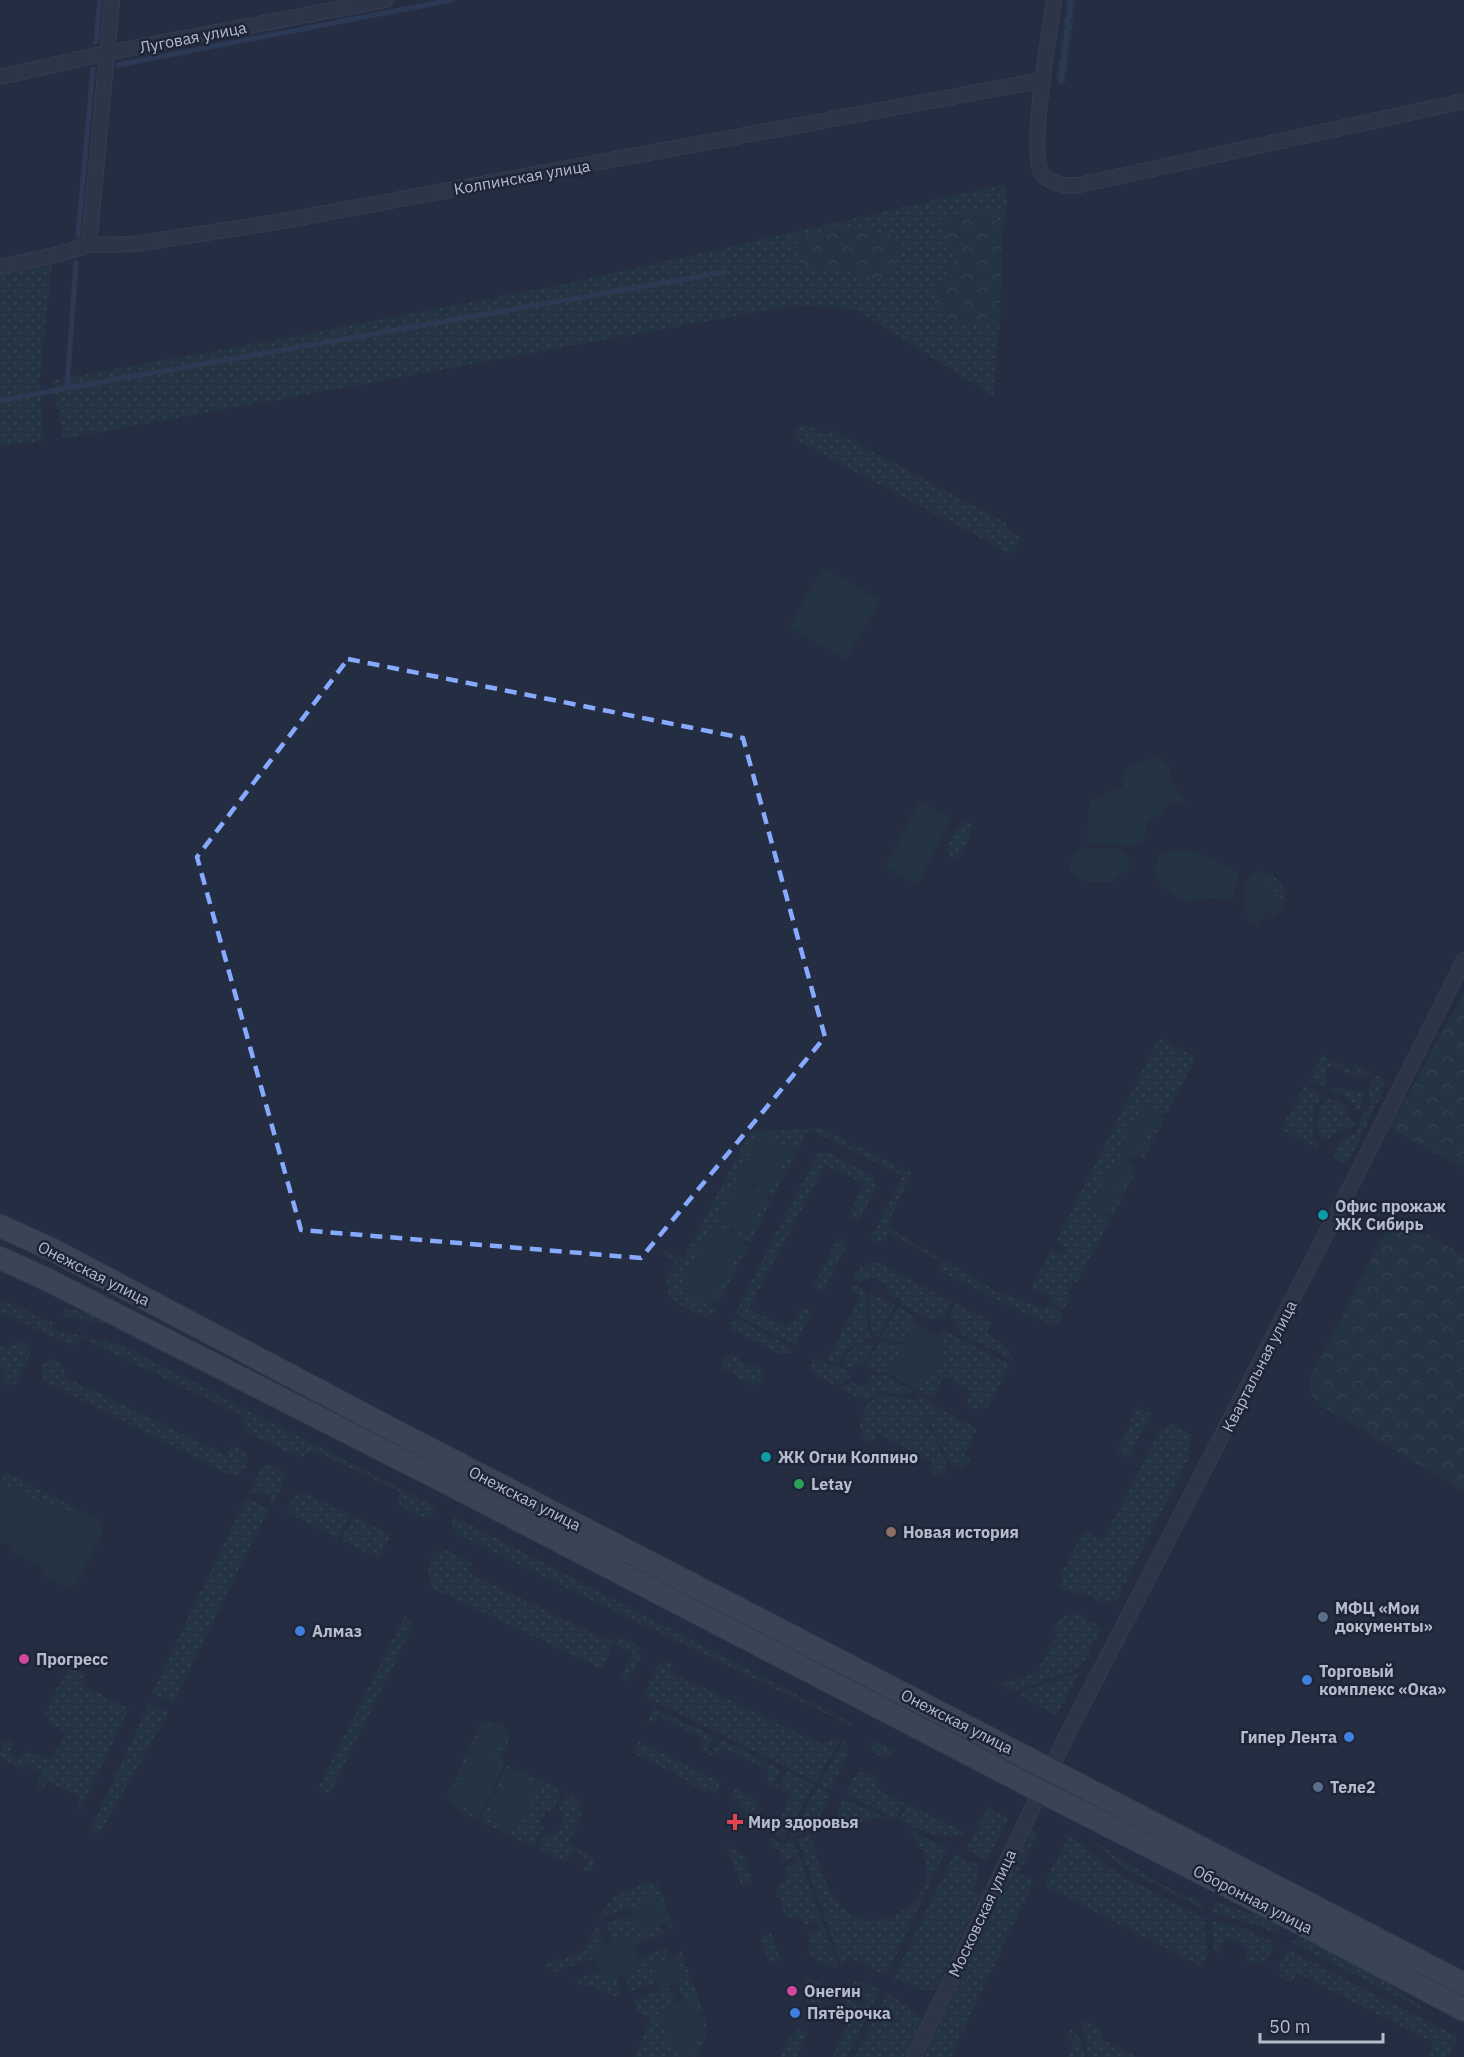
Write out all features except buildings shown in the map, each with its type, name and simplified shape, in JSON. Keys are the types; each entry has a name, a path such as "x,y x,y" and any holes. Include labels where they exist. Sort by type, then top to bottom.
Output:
{"main road":[{"name":"Онежская улица","path":"0,1226 55,1251 390,1428 1051,1769"},
{"name":"Онежская улица","path":"0,1258 48,1280 447,1483 1040,1791"},
{"name":"Оборонная улица","path":"1051,1769 1464,1984"},
{"name":"Оборонная улица","path":"1040,1791 1294,1920 1464,2010"}],"street":[{"path":"89,245 112,0"},
{"name":"Луговая улица","path":"0,76 106,53 386,0"},
{"path":"1054,0 1043,80 1037,150 1038,164 1042,174 1057,183 1072,186 1464,101"},
{"name":"Колпинская улица","path":"0,267 89,245 135,244 277,222 1043,80"},
{"name":"Квартальная улица","path":"1051,1769 1348,1192 1464,960"},
{"name":"Московская улица","path":"914,2057 1051,1769"}],"highlighted area":[{"path":"348,659 743,738 825,1037 641,1258 301,1230 197,857"}],"green space":[{"path":"1067,0 1076,0 1066,81 1056,80"},
{"path":"1005,184 1007,203 1002,236 996,223 995,207 962,213 959,250 935,292 960,326 976,322 1000,321 993,396 855,309 795,305 63,439 52,380 243,346 569,283","holes":["824,232 868,278 838,268 821,270 801,235 815,237"]},
{"path":"996,207 996,223 1002,236 1000,321 976,322 960,326 935,308 935,292 959,251 947,242 942,223 962,213"},
{"path":"834,225 883,232 899,238 901,254 884,279 868,278 838,268 821,270 805,267 793,249 801,235 815,237"},
{"path":"52,265 39,382 44,441 0,446 0,275"},
{"path":"804,424 826,434 833,431 1007,523 1005,528 1021,537 1015,550 1009,553 799,442 795,434 798,427"},
{"path":"823,568 880,600 846,659 789,627"},
{"path":"1154,757 1161,759 1171,769 1172,783 1185,802 1170,801 1161,812 1148,821 1144,841 1130,845 1087,842 1089,807 1092,799 1123,787 1124,770"},
{"path":"919,801 952,818 917,885 885,867"},
{"path":"965,821 971,823 970,833 964,848 954,860 949,850 950,839"},
{"path":"1082,848 1113,848 1125,851 1131,866 1111,882 1086,882 1070,871 1071,858"},
{"path":"1173,850 1197,852 1239,873 1232,900 1208,898 1187,901 1172,895 1159,883 1155,870 1158,856"},
{"path":"1261,871 1273,875 1268,880 1268,884 1280,902 1286,900 1284,908 1272,920 1273,913 1268,912 1257,924 1250,923 1244,904 1246,887 1250,874"},
{"path":"1273,875 1283,887 1286,900 1280,902 1268,884 1268,880"},
{"path":"1464,992 1464,1169 1390,1128"},
{"path":"1161,1039 1196,1057 1166,1115 1143,1104 1119,1151 1124,1153 1121,1158 1117,1156 1091,1206 1111,1219 1078,1281 1068,1292 1070,1300 1064,1310 1048,1301 1050,1297 1032,1287 1051,1250 1063,1256 1068,1248 1056,1241 1156,1044"},
{"path":"1322,1055 1352,1071 1356,1064 1372,1073 1371,1076 1355,1077 1334,1066 1328,1067 1326,1073 1328,1080 1324,1088 1309,1080"},
{"path":"1377,1075 1383,1079 1384,1088 1349,1161 1344,1163 1334,1158 1338,1141 1357,1132 1362,1115 1370,1105 1369,1087"},
{"path":"1305,1085 1322,1094 1313,1111 1313,1140 1320,1146 1318,1149 1281,1130"},
{"path":"1332,1088 1360,1091 1363,1094 1363,1101 1358,1112 1346,1097 1329,1091"},
{"path":"1329,1098 1343,1104 1355,1123 1350,1129 1338,1130 1328,1139 1323,1138 1317,1130 1319,1110"},
{"path":"1143,1103 1160,1112 1136,1159 1128,1155 1126,1160 1133,1165 1107,1215 1091,1206 1117,1156 1121,1158 1124,1153 1119,1151"},
{"path":"1158,1115 1164,1118 1144,1159 1137,1156"},
{"path":"821,1128 912,1173 886,1226 996,1291 1044,1309 1046,1305 1064,1314 1057,1326 1038,1320 940,1271 938,1269 942,1262 888,1233 883,1241 875,1242 870,1239 903,1176 809,1129 797,1151 761,1133 738,1175 753,1183 751,1186 738,1180 717,1219 731,1226 728,1232 713,1225 680,1288 716,1309 714,1314 703,1317 677,1302 668,1292 666,1285 676,1261 663,1254 665,1250 683,1259 750,1132"},
{"path":"761,1132 792,1148 769,1191 738,1175"},
{"path":"828,1152 874,1177 876,1187 859,1221 848,1216 864,1184 825,1165 749,1308 786,1327 789,1322 793,1323 802,1307 812,1312 795,1345 735,1314 816,1156 819,1153"},
{"path":"789,1153 795,1156 773,1197 755,1188 756,1184 769,1191"},
{"path":"1131,1168 1136,1171 1114,1214 1109,1211"},
{"path":"738,1180 768,1195 746,1235 717,1219"},
{"path":"765,1199 771,1202 750,1243 731,1234 734,1228 747,1235"},
{"path":"714,1225 744,1240 711,1305 680,1288"},
{"path":"1396,1226 1423,1232 1464,1256 1464,1492 1322,1406 1311,1391 1312,1373 1386,1231"},
{"path":"838,1238 848,1243 823,1291 813,1285"},
{"path":"742,1244 748,1246 718,1304 713,1301"},
{"path":"877,1262 953,1302 946,1315 930,1320 902,1305 899,1299 891,1296 884,1284 877,1280 869,1278 858,1282 853,1279 862,1266"},
{"path":"852,1285 857,1285 866,1291 867,1324 872,1338 852,1347 838,1364 827,1361 860,1296 852,1291"},
{"path":"869,1292 895,1305 877,1339 869,1316"},
{"path":"0,1299 53,1323 52,1329 121,1345 438,1508 432,1516 421,1517 400,1506 398,1500 400,1492 311,1450 307,1455 298,1457 247,1432 244,1428 244,1417 82,1338 76,1344 69,1345 0,1312"},
{"path":"956,1303 988,1319 991,1324 987,1334 1006,1347 1012,1360 962,1335 949,1317"},
{"path":"65,1307 112,1322 108,1324 63,1316"},
{"path":"898,1307 916,1318 904,1342 880,1339"},
{"path":"733,1317 793,1349 791,1353 778,1353 732,1330 729,1323"},
{"path":"913,1323 939,1337 943,1353 932,1377 917,1389 888,1374"},
{"path":"943,1330 1010,1365 989,1406 974,1409 968,1406 967,1401 971,1391 944,1376 933,1398 917,1389 932,1377 943,1354 939,1337"},
{"path":"879,1341 903,1344 888,1372 872,1372 866,1366"},
{"path":"15,1342 24,1343 31,1351 17,1382 10,1386 1,1380 5,1371 0,1368 0,1345 8,1349"},
{"path":"876,1342 864,1364 855,1364 851,1368 842,1365 854,1348"},
{"path":"731,1354 739,1357 737,1360 752,1368 754,1365 759,1368 763,1376 760,1382 753,1385 723,1369 721,1366 724,1357"},
{"path":"813,1358 849,1371 849,1379 837,1386 817,1376 811,1368"},
{"path":"54,1359 63,1364 65,1377 224,1454 232,1447 242,1449 248,1459 244,1469 239,1475 230,1475 49,1384 45,1381 41,1370 45,1363"},
{"path":"872,1374 886,1375 912,1391 909,1395 881,1392 864,1401 840,1388 852,1382 861,1387 868,1384"},
{"path":"917,1394 974,1427 976,1431 964,1455 970,1460 966,1466 959,1469 951,1465"},
{"path":"882,1395 917,1400 947,1464 945,1473 935,1476 930,1469 933,1462 878,1434 874,1442 868,1443 863,1437 860,1423 865,1408"},
{"path":"1138,1407 1151,1414 1129,1459 1116,1452 1132,1423 1129,1421"},
{"path":"1171,1424 1191,1434 1189,1459 1117,1599 1107,1605 1086,1595 1059,1588 1064,1579 1060,1576 1084,1531 1103,1540 1160,1429"},
{"path":"271,1464 283,1470 284,1475 281,1488 272,1505 269,1504 271,1498 256,1490 253,1495 249,1493 262,1467"},
{"path":"6,1472 41,1490 36,1503 0,1485"},
{"path":"0,1485 9,1489 20,1486 24,1497 35,1503 38,1498 72,1516 76,1509 100,1522 103,1531 77,1584 70,1588 42,1574 45,1568 11,1551 13,1547 4,1542 0,1544"},
{"path":"45,1492 76,1508 72,1515 43,1500"},
{"path":"303,1492 350,1515 338,1538 286,1512 295,1496"},
{"path":"246,1498 269,1509 173,1703 152,1693"},
{"path":"353,1516 391,1535 379,1559 341,1540"},
{"path":"454,1516 855,1725 849,1725 458,1535 451,1525"},
{"path":"440,1549 472,1563 468,1572 609,1641 621,1636 637,1645 641,1654 640,1659 628,1681 621,1678 633,1653 613,1644 602,1669 431,1588 430,1562"},
{"path":"1075,1613 1095,1623 1101,1630 1081,1668 1012,1691 999,1684 1037,1672 1057,1633 1053,1630 1055,1626 1064,1617"},
{"path":"405,1616 410,1618 412,1628 329,1795 318,1788"},
{"path":"666,1660 671,1662 674,1674 824,1745 833,1739 840,1740 816,1782 644,1696 658,1666"},
{"path":"75,1669 84,1674 83,1685 129,1709 80,1810 77,1806 80,1797 47,1781 44,1788 37,1789 42,1772 27,1765 24,1771 6,1762 0,1754 3,1744 9,1739 14,1744 9,1755 20,1760 26,1750 51,1760 66,1732 49,1723 45,1713 65,1673"},
{"path":"1079,1673 1057,1715 1020,1696 1023,1691"},
{"path":"149,1703 168,1712 163,1723 99,1834 90,1831"},
{"path":"654,1708 713,1736 707,1750 712,1753 720,1739 780,1769 774,1783 780,1786 788,1771 814,1785 783,1839 773,1834 791,1794 769,1784 766,1776 769,1771 725,1749 719,1755 708,1755 699,1746 702,1738 658,1716 653,1725 646,1724"},
{"path":"490,1720 503,1726 510,1738 500,1760 505,1763 503,1766 493,1761 486,1724 472,1753 467,1751 481,1725"},
{"path":"487,1724 506,1734 493,1761 503,1766 480,1815 450,1800"},
{"path":"871,1740 895,1751 888,1756 877,1755 873,1750"},
{"path":"639,1741 721,1782 716,1793 706,1788 705,1791 675,1773 633,1753"},
{"path":"844,1741 848,1753 831,1790 819,1784"},
{"path":"466,1754 471,1756 450,1800 480,1815 477,1820 459,1811 447,1799"},
{"path":"507,1765 562,1790 552,1811 546,1811 542,1817 540,1823 544,1828 533,1847 480,1821 493,1793 497,1795 486,1818 516,1832 509,1770 499,1791 495,1790"},
{"path":"509,1770 539,1785 516,1832 486,1818"},
{"path":"862,1772 868,1772 877,1779 876,1789 904,1802 896,1819 846,1794 854,1778"},
{"path":"818,1787 830,1793 820,1816 822,1827 788,1838"},
{"path":"735,1788 758,1801 761,1814 755,1827 744,1821 745,1809 737,1806 738,1803 730,1799"},
{"path":"566,1793 580,1803 582,1809 579,1822 568,1844 588,1854 595,1861 589,1872 583,1871 589,1860 573,1852 568,1860 564,1861 538,1849 545,1835 558,1831 565,1813 559,1808"},
{"path":"844,1798 892,1821 876,1818 841,1827 837,1810"},
{"path":"907,1804 965,1832 963,1835 937,1835 900,1820"},
{"path":"988,1807 1008,1818 987,1861 966,1849"},
{"path":"906,1828 947,1849 886,1976 848,1957 842,1966 798,1839 810,1835 825,1880 839,1904 854,1915 871,1920 887,1918 903,1911 915,1900 924,1886 927,1869 923,1851"},
{"path":"1031,1830 1038,1833 1019,1873 1034,1881 951,2057 924,2057"},
{"path":"1069,1835 1119,1874 1205,1919 1207,1954 1203,1968 1046,1886 1046,1880"},
{"path":"771,1838 784,1844 794,1841 838,1968 832,1968 807,1955 810,1943 807,1932 820,1928 819,1921 805,1925 800,1915 791,1918 785,1915 776,1889 779,1883 789,1879 785,1867 798,1863 795,1857 783,1861 779,1851 770,1844"},
{"path":"1096,1842 1145,1875 1188,1898 1190,1896 1201,1902 1205,1910 1127,1870 1094,1844"},
{"path":"726,1846 743,1854 752,1882 742,1887"},
{"path":"954,1854 976,1864 980,1873 972,1890 981,1894 936,1989 926,1991 893,1979"},
{"path":"649,1882 657,1884 660,1888 674,1930 671,1931 658,1898 604,1917 603,1920 599,1919 609,1903 619,1894"},
{"path":"658,1897 667,1922 639,1932 630,1907"},
{"path":"1214,1901 1261,1917 1279,1926 1279,1935 1259,1926 1212,1912"},
{"path":"628,1916 635,1919 639,1931 657,1925 666,1933 634,1944 631,1935 613,1941 607,1923"},
{"path":"1212,1921 1249,1930 1275,1943 1265,1961 1258,1964 1246,1960 1248,1948 1227,1937 1218,1953 1214,1951"},
{"path":"596,1926 605,1944 592,1948 595,1958 555,1972 546,1967 547,1963 582,1953"},
{"path":"771,1933 780,1959 769,1963 760,1937"},
{"path":"631,1935 643,1967 603,1981 591,1948"},
{"path":"1299,1937 1383,1980 1436,2017 1291,1942"},
{"path":"668,1948 667,1959 651,1966 657,1982 630,1992 624,1974 642,1967 639,1958"},
{"path":"1288,1949 1456,2036 1452,2050 1446,2057 1432,2057 1429,2053 1433,2043 1297,1973 1291,1982 1285,1979 1281,1976 1279,1968"},
{"path":"681,1950 703,2012 697,2014 692,1998 683,2001 678,1984 685,1980 677,1956"},
{"path":"677,1956 685,1980 659,1989 651,1965"},
{"path":"600,1972 603,1981 616,1977 622,1995 615,1997 572,1980"},
{"path":"808,1977 822,1985 827,1991 815,2019 804,2014 809,1995 803,1987"},
{"path":"860,1981 880,1989 847,2057 832,2057 853,2012 845,2006 846,1999 862,2006 866,2000 850,1992 855,1982"},
{"path":"668,1987 677,2003 659,2010 675,2053 682,2057 634,2057 651,2019 637,2011 633,2001"},
{"path":"887,1993 921,2016 922,2020 904,2057 855,2057"},
{"path":"692,1998 703,2030 689,2057 682,2057 675,2053 659,2009"},
{"path":"704,2016 705,2037 696,2057 691,2057 703,2030 699,2018"},
{"path":"1087,2021 1100,2028 1101,2039 1137,2057 1089,2057 1082,2022"},
{"path":"1070,2027 1080,2039 1084,2057 1068,2057 1073,2045 1066,2035"},
{"path":"797,2028 808,2033 796,2057 780,2057 790,2036 793,2037"}],"waterway":[{"path":"96,42 100,0"},
{"path":"118,65 451,0"},
{"path":"1061,82 1071,0"},
{"path":"78,235 93,69"},
{"path":"67,388 76,263"},
{"path":"0,401 725,272"}],"place":[{"name":"Офис прожаж ЖК Сибирь","path":"1323,1215"},
{"name":"ЖК Огни Колпино","path":"766,1457"},
{"name":"Letay","path":"799,1484"},
{"name":"Новая история","path":"891,1532"},
{"name":"МФЦ «Мои документы»","path":"1323,1617"},
{"name":"Алмаз","path":"300,1631"},
{"name":"Прогресс","path":"24,1659"},
{"name":"Торговый комплекс «Ока»","path":"1307,1680"},
{"name":"Гипер Лента","path":"1349,1737"},
{"name":"Теле2","path":"1318,1787"},
{"name":"Мир здоровья","path":"735,1822"},
{"name":"Онегин","path":"792,1991"},
{"name":"Пятёрочка","path":"795,2013"}]}
